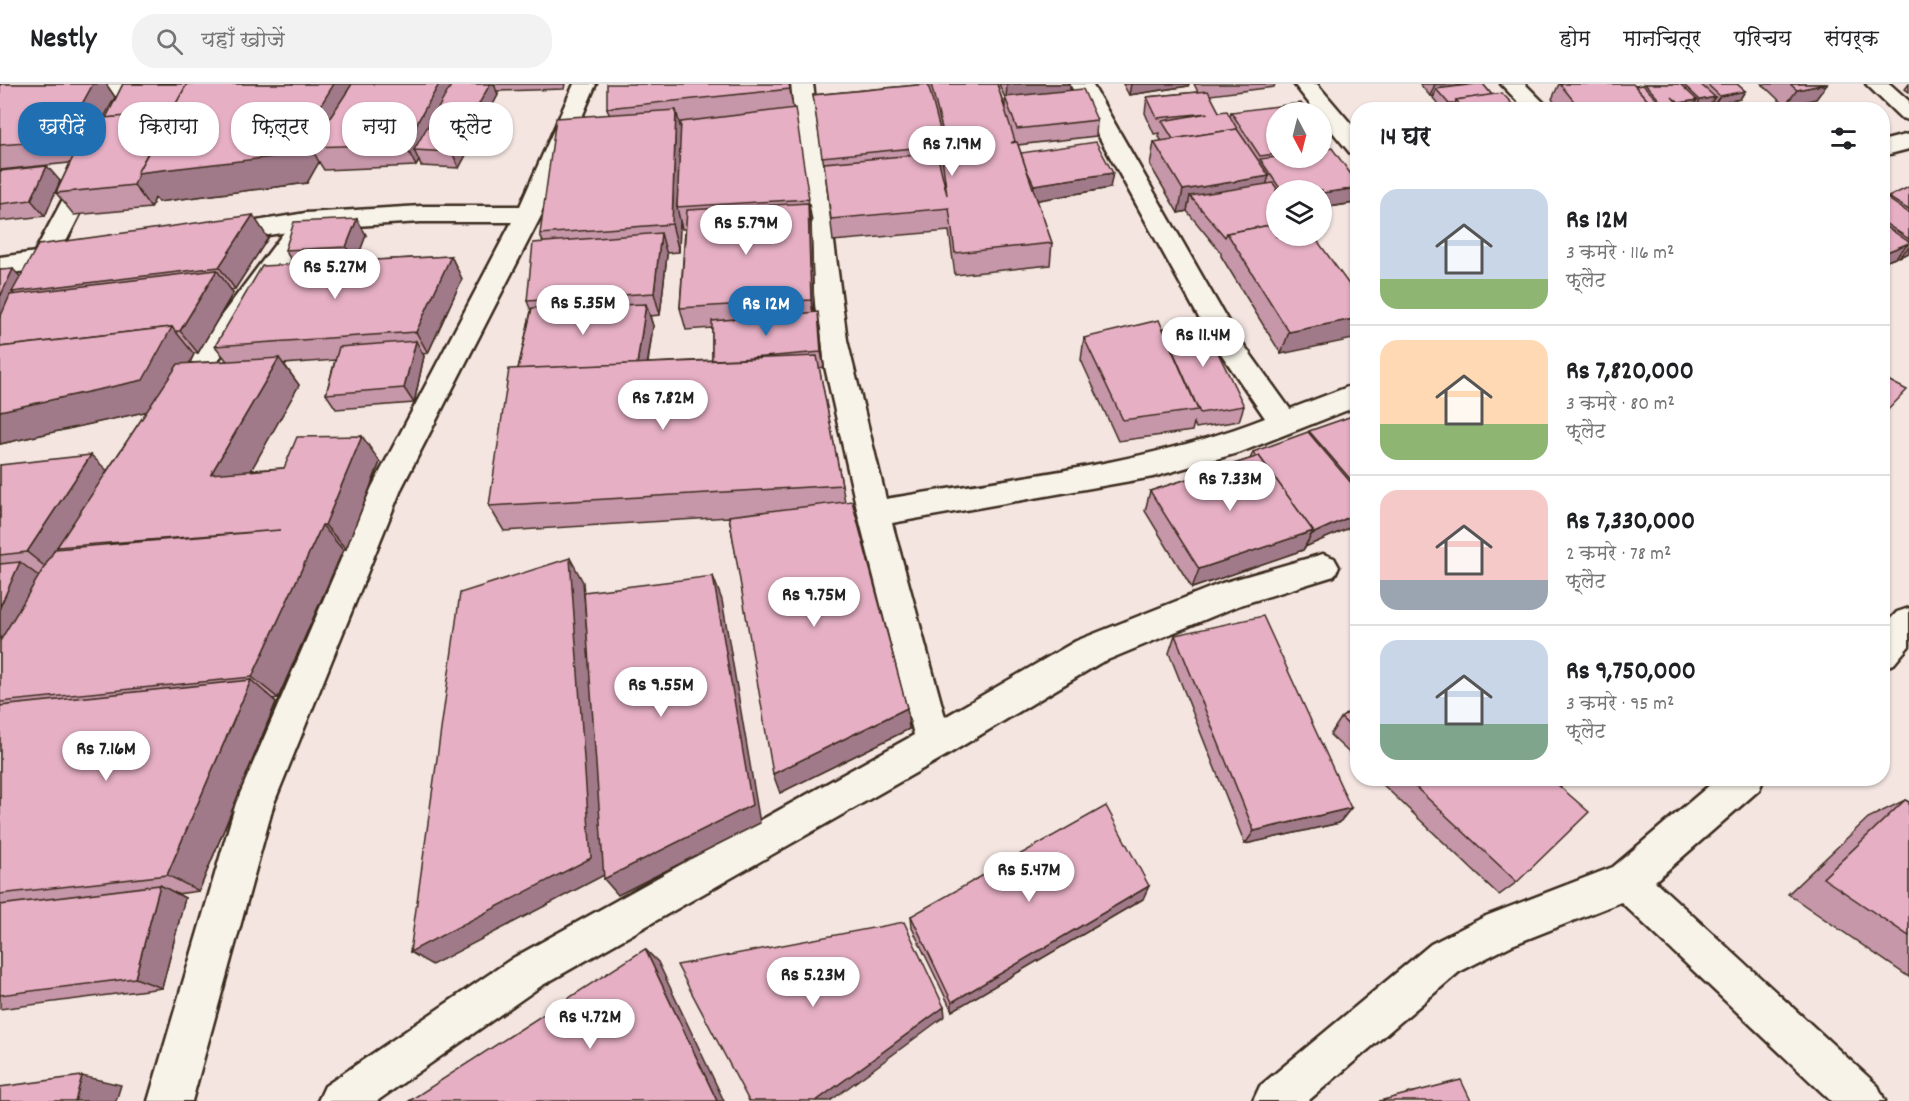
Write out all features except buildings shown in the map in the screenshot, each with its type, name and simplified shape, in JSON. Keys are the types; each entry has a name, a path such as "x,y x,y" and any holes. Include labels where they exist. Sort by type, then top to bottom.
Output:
{"street":[{"path":"0,97 126,100 156,85 186,84"},
{"path":"170,1101 255,803 387,487 529,214 585,84"},
{"path":"802,84 833,340 874,514 934,743"},
{"path":"1081,84 1223,336 1284,422"},
{"path":"1512,84 1531,102"},
{"path":"1877,84 1900,102 1909,113"},
{"path":"1314,86 1350,137"},
{"path":"1890,147 1909,141"},
{"path":"44,259 97,156"},
{"path":"192,239 306,221 422,214 529,214"},
{"path":"164,424 201,363 306,221"},
{"path":"0,266 101,252"},
{"path":"874,514 1153,465 1230,444 1350,397"},
{"path":"339,1101 375,1088 527,972 934,743 1088,652 1234,593 1323,567"},
{"path":"1890,644 1909,622"},
{"path":"1280,1099 1445,958 1500,930 1626,881 1737,786"},
{"path":"1626,881 1863,1101"}]}
